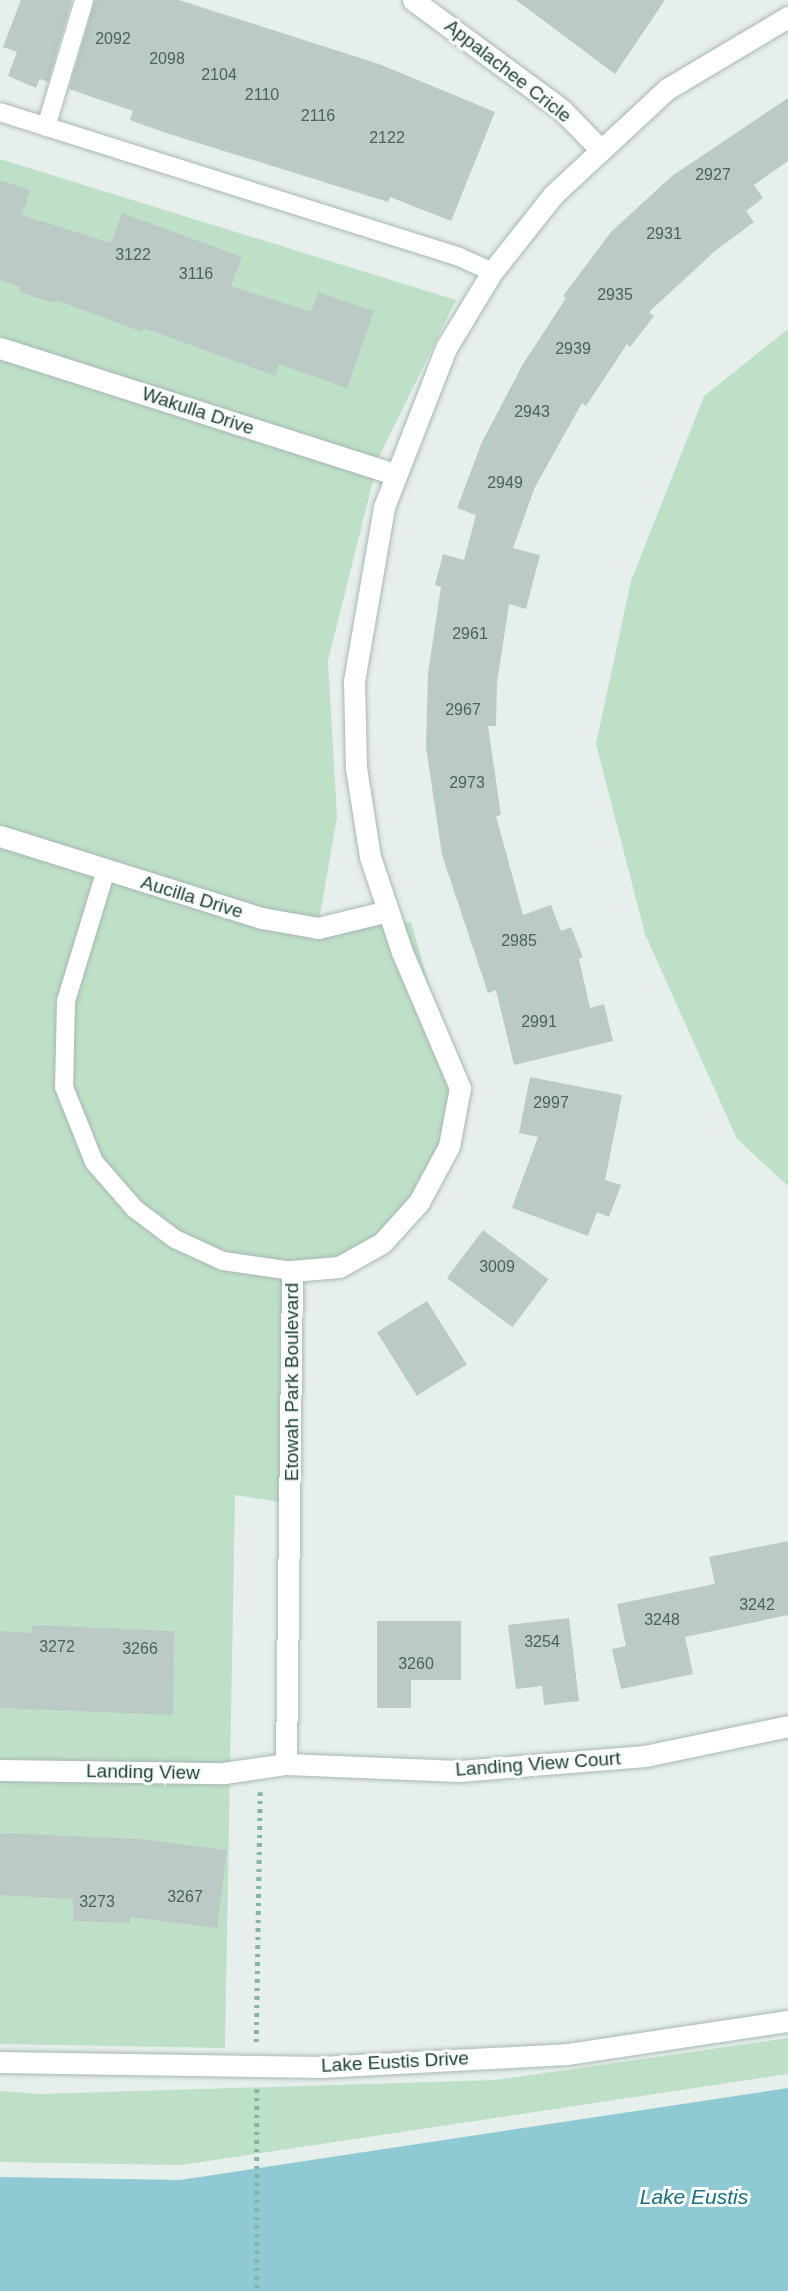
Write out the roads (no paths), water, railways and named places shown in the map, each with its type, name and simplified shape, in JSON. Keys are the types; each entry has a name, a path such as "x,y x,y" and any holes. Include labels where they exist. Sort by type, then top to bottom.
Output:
{"street":[{"name":"Appalachee Cricle","path":"413,0 562,110 599,148"},
{"name":"Etowah Park Boulevard","path":"286,1764 292,1271 339,1267 382,1243 419,1202 449,1146 460,1088 388,911 370,858 356,768 354,681 384,508 446,348 492,272 553,195 599,148 667,89 788,18"},
{"name":"Wakulla Drive","path":"0,348 396,474"},
{"name":"Aucilla Drive","path":"0,836 262,918 318,928 388,911"},
{"name":"Landing View Court","path":"286,1764 459,1772 645,1756 788,1726"},
{"name":"Landing View","path":"0,1770 224,1773 286,1764"},
{"name":"Lake Eustis Drive","path":"0,2062 256,2066 567,2054 788,2021"}],"lane":[{"path":"46,127 84,0"},
{"path":"0,113 459,257 492,272"},
{"path":"106,870 66,1001 64,1087 94,1162 135,1209 175,1239 223,1261 292,1271"}],"water":[{"name":"Lake Eustis","path":"788,2088 788,2291 0,2291 0,2177 180,2180"}]}
